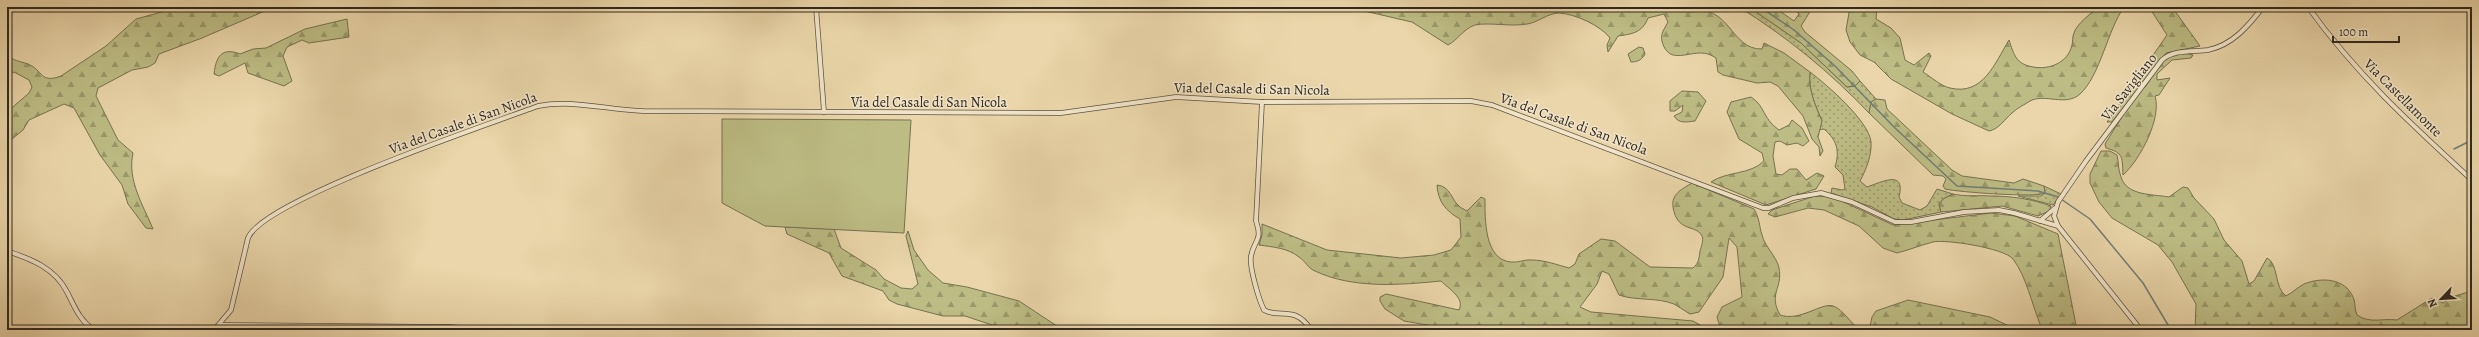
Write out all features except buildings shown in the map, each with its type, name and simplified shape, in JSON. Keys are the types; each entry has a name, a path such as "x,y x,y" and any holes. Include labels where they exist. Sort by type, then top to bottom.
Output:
{"street":[{"path":"816,7 824,112"},
{"name":"Via Savigliano","path":"2055,208 2086,161 2164,58 2174,53 2208,50 2222,45 2242,32 2263,7"},
{"name":"Via Castellamonte","path":"2308,7 2337,46 2382,96 2472,180"},
{"name":"Via del Casale di San Nicola","path":"214,330 220,325 232,307 249,235 263,220 290,205 343,180 538,106 564,102 628,111 1061,113 1176,97 1262,102 1471,101 1492,105 1763,208 1769,208 1793,198 1821,193 1852,202 1895,222 1911,222 1964,212 1999,210 2058,226"},
{"path":"1262,102 1256,221 1260,235 1250,257 1252,268 1264,310 1269,313 1280,312 1293,314 1311,330"},
{"path":"2040,220 2055,208"},
{"path":"2055,208 2054,216 2058,226 2141,330"},
{"path":"7,251 38,262 54,274 64,286 80,317 94,330"},
{"path":"220,325 449,327 486,330"}],"green space":[{"path":"180,7 274,7 202,38 159,54 155,63 148,67 132,70 98,88 96,96 118,140 133,153 132,173 134,183 153,229 146,228 128,204 122,185 100,155 74,108 64,104 29,120 23,130 7,143 7,112 29,93 32,87 29,80 14,72 7,76 7,55 14,60 28,64 45,77 54,78 61,76 106,46 136,19"},
{"path":"1347,7 1687,7 1690,12 1703,11 1714,14 1722,20 1743,42 1751,47 1762,49 1764,43 1784,53 1810,72 1811,91 1822,121 1818,137 1823,151 1820,156 1819,147 1812,139 1803,116 1778,86 1770,82 1757,83 1723,75 1718,72 1716,58 1704,53 1678,56 1670,54 1664,46 1662,40 1662,32 1668,22 1664,14 1648,18 1643,27 1636,32 1618,36 1608,52 1607,45 1610,38 1606,33 1587,21 1565,14 1555,13 1535,22 1521,25 1475,25 1467,29 1448,45 1412,22"},
{"path":"1739,7 1749,7 1801,43 1847,87 1855,86 1860,81 1876,99 1871,102 1869,113 1823,69 1774,30"},
{"path":"1749,7 1774,7 1794,21 1799,14 1793,7 1813,7 1801,26 1805,32 1852,71 1860,81 1855,86 1847,87 1801,43"},
{"path":"1850,7 1877,7 1876,19 1891,28 1900,38 1905,60 1914,65 1929,53 1931,56 1923,72 1947,87 1961,89 1971,87 1987,76 2009,40 2016,58 2023,64 2039,68 2051,66 2062,61 2070,51 2075,30 2089,15 2102,7 2124,7 2113,27 2093,76 2080,94 2074,98 2062,100 2042,98 2030,101 2014,111 1999,126 1989,131 1952,114 1891,79 1874,62 1860,55 1850,42 1846,30"},
{"path":"2149,7 2172,7 2200,46 2166,53 2112,122 2107,122 2167,35"},
{"path":"347,19 349,37 309,43 302,40 287,47 283,56 292,81 284,86 248,73 245,63 219,76 214,74 216,62 224,53 234,52 240,54 253,49 266,48 305,29"},
{"path":"1639,47 1643,48 1645,54 1639,60 1631,62 1628,54"},
{"path":"2184,53 2193,55 2191,58 2172,60 2157,74 2157,80 2170,78 2159,95 2155,96 2155,116 2148,138 2130,168 2123,175 2121,157 2116,152 2106,148 2105,144 2135,96 2146,86 2160,65 2168,57"},
{"path":"1810,72 1846,104 1869,133 1871,152 1860,181 1867,187 1886,181 1896,180 1899,183 1899,197 1902,203 1920,210 1927,206 1937,189 1953,194 1943,199 1939,204 1941,212 1903,220 1894,219 1872,207 1831,193 1832,188 1842,190 1845,189 1843,175 1835,167 1837,151 1835,142 1824,129 1818,130 1822,121 1811,91"},
{"path":"1682,91 1698,92 1706,101 1695,121 1686,122 1676,119 1674,116 1682,112 1683,105 1675,111 1670,111 1670,101"},
{"path":"1751,97 1756,101 1774,126 1779,130 1789,125 1792,120 1802,128 1809,141 1803,146 1797,143 1787,145 1780,141 1775,142 1773,156 1776,174 1782,175 1790,169 1797,169 1806,180 1817,173 1824,176 1816,189 1766,205 1711,182 1724,176 1752,169 1764,161 1762,153 1739,139 1727,112 1731,102"},
{"path":"1876,99 1885,100 1887,109 1952,170 1962,176 2014,183 2023,179 2044,186 2045,193 2013,195 1945,189 1943,186 1946,179 1943,176 1933,175 1869,113 1871,102"},
{"path":"722,119 911,120 904,233 765,226 722,203"},
{"path":"2101,151 2110,151 2117,155 2121,177 2124,183 2134,191 2169,197 2183,187 2188,188 2194,198 2214,219 2224,240 2242,261 2249,284 2254,281 2267,258 2273,265 2280,288 2286,296 2304,284 2318,280 2332,281 2344,286 2349,291 2354,299 2357,315 2371,320 2397,320 2432,298 2443,303 2455,296 2472,291 2472,330 2195,330 2196,304 2172,262 2158,245 2112,218 2099,202 2090,183 2090,174"},
{"path":"1692,183 1754,209 1766,244 1779,268 1780,275 1775,301 1780,315 1795,316 1823,307 1833,306 1840,310 1859,329 1870,326 1872,317 1876,311 1908,300 1990,317 2011,327 2039,329 2040,324 2018,266 2013,259 1998,251 1974,245 1940,241 1928,243 1897,253 1883,248 1859,226 1824,210 1808,208 1775,217 1768,214 1772,210 1815,196 1824,196 1835,198 1893,225 1991,213 2015,216 2058,234 2077,330 1721,330 1717,317 1722,307 1742,297 1737,247 1729,238 1723,277 1699,312 1690,314 1674,304 1667,302 1619,295 1609,274 1602,271 1597,284 1580,307 1591,312 1693,321 1709,330 1456,330 1404,321 1385,309 1380,301 1380,297 1386,294 1459,310 1460,302 1458,298 1441,281 1409,284 1377,284 1345,281 1313,270 1295,254 1280,248 1259,245 1262,235 1262,224 1327,250 1401,258 1434,255 1451,250 1461,237 1460,219 1451,213 1441,201 1437,185 1448,190 1456,203 1467,211 1481,197 1485,199 1486,227 1491,246 1496,254 1502,259 1511,262 1537,260 1569,268 1575,264 1579,254 1601,239 1615,241 1650,267 1693,268 1698,260 1703,238 1699,232 1678,221 1673,207 1675,195"},
{"path":"2044,186 2061,194 2053,205 2018,196 2041,196 2045,193"},
{"path":"1953,194 2014,197 2036,201 2051,206 2049,211 2038,216 2002,206 1941,212 1939,204 1943,199"},
{"path":"785,227 834,229 841,248 876,270 884,279 901,288 912,289 918,284 906,236 908,231 914,250 928,270 943,283 967,287 1019,301 1063,330 1007,330 965,316 943,316 897,304 889,300 883,291 842,276 829,253 787,234"}],"waterway":[{"path":"1760,7 1794,30 1835,66 1894,127 1957,186 2038,191 2058,197 2090,219 2143,283 2171,330"},
{"path":"2454,149 2472,140"}]}
